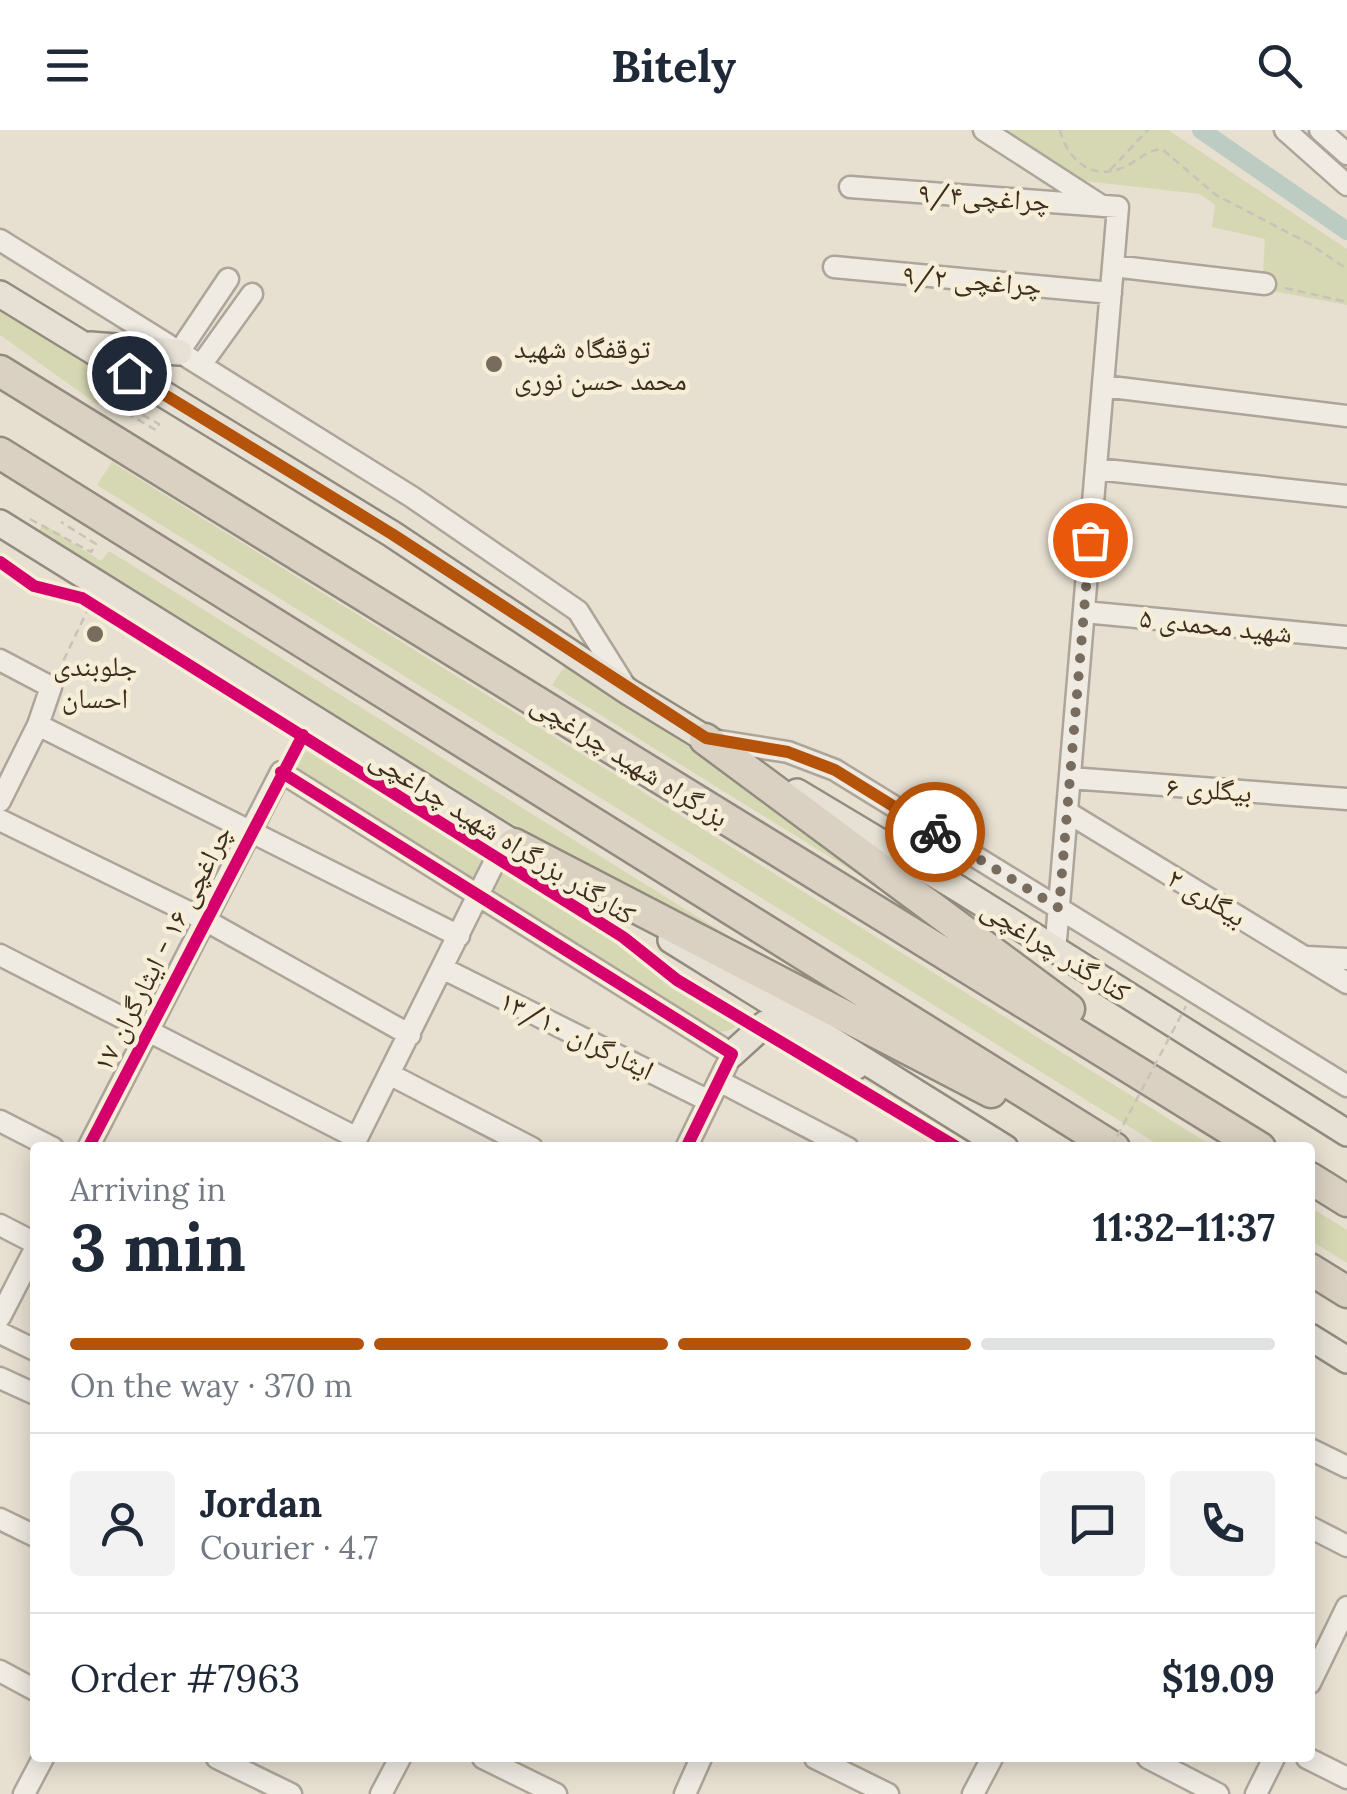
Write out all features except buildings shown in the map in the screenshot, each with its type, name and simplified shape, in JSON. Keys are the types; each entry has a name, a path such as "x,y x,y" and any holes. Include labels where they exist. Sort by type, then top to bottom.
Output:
{"highway":[{"path":"0,349 141,459"},
{"name":"بزرگراه شهید چراغچی","path":"0,371 1250,1142"},
{"path":"0,453 1102,1142"},
{"path":"706,738 1228,1128"},
{"path":"505,852 1085,1142"},
{"path":"1315,1181 1347,1202"},
{"path":"1315,1272 1347,1292"}],"main road":[{"name":"کنارگذر چراغچی","path":"0,294 392,534 628,692 959,889 1347,1133"},
{"path":"83,344 190,358"},
{"name":"کنارگذر بزرگراه شهید چراغچی","path":"0,523 505,852 996,1142"},
{"path":"732,1054 766,1024 819,1054 882,1073"},
{"path":"1315,1340 1347,1360"}],"street":[{"path":"984,130 1110,207 1114,266 1055,952"},
{"path":"1286,130 1347,186"},
{"path":"1320,130 1347,154"},
{"name":"۹/۴چراغچی","path":"850,187 1110,207"},
{"path":"0,240 412,497 578,610 628,692"},
{"path":"1114,266 1265,284"},
{"name":"۹/۲ چراغچی","path":"834,267 1111,293"},
{"path":"190,358 228,280"},
{"path":"190,358 252,294"},
{"path":"1104,386 1347,416"},
{"path":"1096,469 1347,496"},
{"name":"شهید محمدی ۵","path":"1084,612 1347,637"},
{"path":"0,660 51,686 38,725 2,792"},
{"path":"38,725 460,936"},
{"path":"706,738 788,752 835,770 1347,1086"},
{"name":"چراغچی ۱۶ - ایثارگران ۱۷","path":"91,1142 282,772 478,896"},
{"name":"بیگلری ۶","path":"1070,778 1347,799"},
{"name":"بیگلری ۲","path":"1067,812 1347,983"},
{"path":"0,820 204,920 410,1035"},
{"path":"0,955 354,1142 478,896 505,852"},
{"path":"478,896 732,1054 689,1142"},
{"path":"1305,957 1347,959"},
{"name":"ایثارگران ۱۳/۱۰","path":"444,968 709,1101"},
{"path":"391,1075 520,1142"},
{"path":"719,1081 836,1142"},
{"path":"0,1121 41,1142"},
{"path":"0,1225 30,1243"},
{"path":"0,1317 30,1256"},
{"path":"0,1333 30,1348"},
{"path":"0,1378 30,1392"},
{"path":"1315,1452 1347,1468"},
{"path":"0,1520 30,1534"},
{"path":"1315,1530 1347,1546"},
{"path":"1315,1673 1345,1616"},
{"path":"0,1671 30,1687"},
{"path":"24,1794 40,1762"},
{"path":"225,1762 291,1794"},
{"path":"382,1794 398,1762"},
{"path":"491,1762 556,1794"},
{"path":"685,1794 700,1762"},
{"path":"823,1762 888,1794"},
{"path":"973,1794 990,1762"},
{"path":"1156,1762 1218,1794"},
{"path":"1256,1794 1272,1762"},
{"path":"1314,1762 1347,1778"}],"path":[{"path":"1060,130 1079,163 1109,171 1162,148 1216,195 1310,244 1347,269"},
{"path":"1109,171 1148,130"},
{"path":"1265,284 1347,302"},
{"path":"114,400 159,424 156,430 126,412"},
{"path":"32,516 91,552 96,544 61,522"},
{"path":"51,686 86,601 107,614"},
{"path":"1115,1142 1186,1006"}],"green space":[{"path":"1000,130 1168,130 1347,249 1347,305 1262,289 1265,239 1212,227 1215,205 1200,194 1084,181"},
{"path":"0,309 114,380 98,405 0,335"},
{"path":"112,462 1206,1142 1154,1142 97,485"},
{"path":"43,524 101,561 109,551 764,958 509,822 39,531"},
{"path":"568,661 828,846 872,883 552,685"},
{"path":"300,747 484,859 470,882 286,770"},
{"path":"502,866 619,938 661,974 739,1023 725,1031 698,1024 486,894"},
{"path":"1315,1210 1347,1230 1347,1263 1315,1243"}],"waterway":[{"path":"1201,130 1347,231"}],"cycle path":[{"path":"0,562 34,586 82,598 623,937 677,980 948,1142"},
{"path":"91,1142 303,735"},
{"path":"281,772 732,1054 689,1142"}],"way so far":[{"path":"935,832 1059,908 1090,540"}],"place":[{"name":"توقفگاه شهید محمد حسن نوری","path":"494,364"},
{"name":"جلوبندی احسان","path":"95,634"}],"route":[{"path":"129,373 392,534 628,692 706,738 788,752 835,770 935,832"}]}
